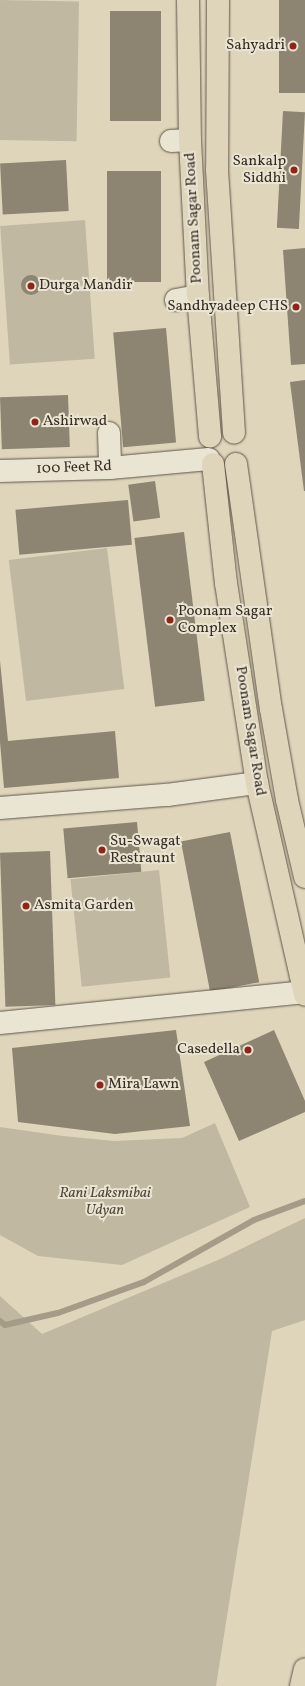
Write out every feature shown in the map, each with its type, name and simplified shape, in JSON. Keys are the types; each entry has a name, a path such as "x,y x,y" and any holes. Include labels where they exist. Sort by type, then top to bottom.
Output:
{"main road":[{"name":"Poonam Sagar Road","path":"188,0 180,141 198,296 210,436"},
{"name":"Poonam Sagar Road","path":"218,0 216,170 234,432"},
{"path":"221,430 234,432 242,441 244,447 241,459 236,464 225,468 211,462 206,447 210,436 221,430"},
{"name":"Poonam Sagar Road","path":"211,462 226,583 257,783 304,993"},
{"name":"Poonam Sagar Road","path":"236,464 271,709 287,800 305,877"},
{"path":"301,1686 305,1669"}],"street":[{"path":"176,300 198,296"},
{"path":"109,433 110,468"},
{"name":"100 Feet Rd","path":"0,470 110,468 147,464 211,462"},
{"path":"0,808 162,786 257,783"},
{"path":"0,1023 304,993"}],"green space":[{"path":"0,0 79,1 77,141 0,140"},
{"path":"85,220 95,359 10,365 0,226"},
{"path":"107,548 124,689 26,701 9,560"},
{"path":"159,870 170,977 82,987 70,879"},
{"name":"Rani Laksmibai Udyan","path":"215,1123 250,1207 122,1265 38,1256 0,1235 0,1127 63,1136 114,1141 182,1138"},
{"path":"305,1218 305,1320 272,1331 216,1686 0,1686 0,1296 42,1334 218,1260"}],"building":[{"name":"Sahyadri","path":"279,0 305,0 305,93 279,93"},
{"path":"110,11 161,11 161,121 110,121"},
{"name":"Sankalp Siddhi","path":"283,111 305,112 299,229 277,228"},
{"path":"66,160 69,211 3,214 0,163"},
{"path":"107,171 161,171 161,282 107,282"},
{"name":"Sandhyadeep CHS","path":"305,248 305,364 291,365 283,250"},
{"name":"Durga Mandir","path":"31,275 38,278 41,285 38,292 31,295 24,292 21,285 24,278"},
{"path":"166,328 176,443 123,447 113,333"},
{"path":"305,380 305,491 304,491 290,382"},
{"name":"Ashirwad","path":"68,395 70,447 2,449 0,397"},
{"path":"155,481 160,518 133,521 128,485"},
{"path":"128,500 132,545 19,555 15,510"},
{"name":"Poonam Sagar Complex","path":"184,532 205,701 155,707 134,538"},
{"path":"0,661 8,741 115,731 119,778 4,788 0,742"},
{"name":"Su-Swagat Restraunt","path":"137,822 141,872 68,878 63,828"},
{"path":"230,832 259,982 210,992 181,842"},
{"name":"Asmita Garden","path":"50,851 55,1005 5,1007 0,853"},
{"name":"Mira Lawn","path":"176,1030 190,1126 115,1134 18,1122 12,1048"},
{"path":"274,1030 305,1101 305,1112 239,1141 204,1062"}],"waterway":[{"path":"0,1321 5,1325 58,1313 144,1282 254,1220 305,1201"}],"place":[{"name":"Sahyadri","path":"293,46"},
{"name":"Sankalp Siddhi","path":"294,170"},
{"name":"Durga Mandir","path":"31,286"},
{"name":"Sandhyadeep CHS","path":"296,307"},
{"name":"Ashirwad","path":"35,422"},
{"name":"Poonam Sagar Complex","path":"170,620"},
{"name":"Su-Swagat Restraunt","path":"102,850"},
{"name":"Asmita Garden","path":"26,906"},
{"name":"Casedella","path":"248,1050"},
{"name":"Mira Lawn","path":"100,1085"}]}
